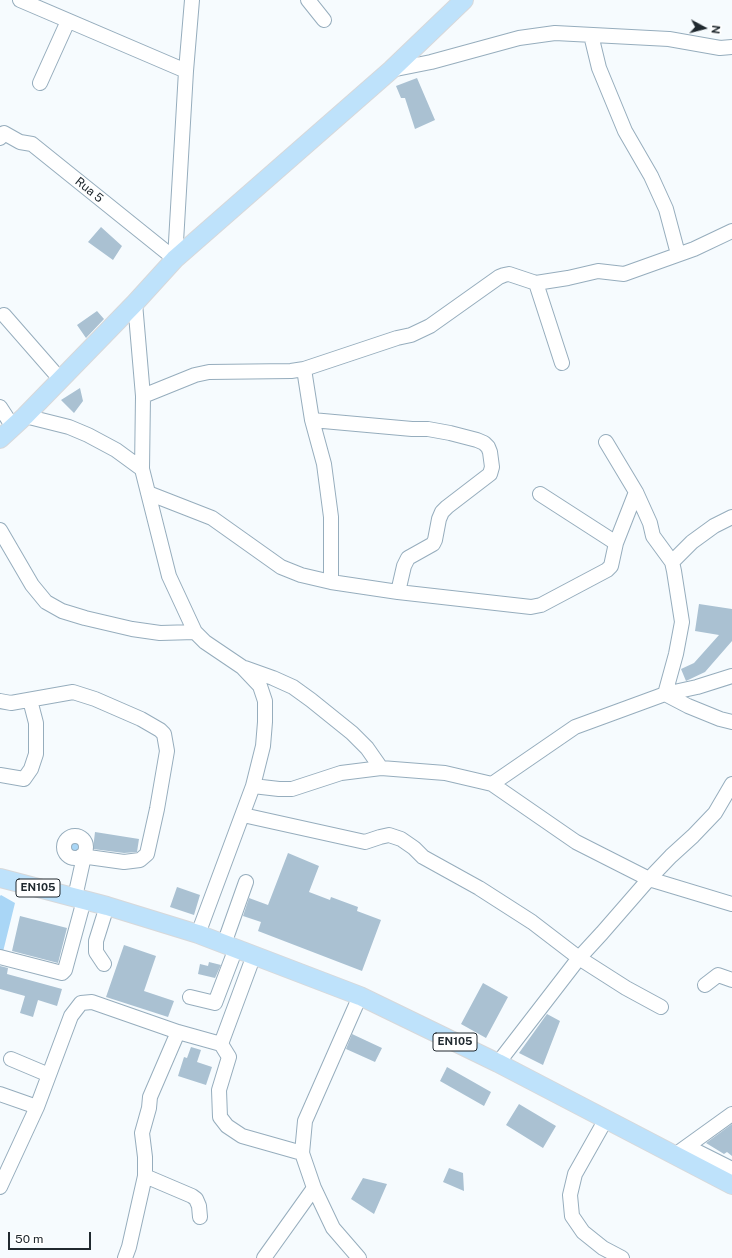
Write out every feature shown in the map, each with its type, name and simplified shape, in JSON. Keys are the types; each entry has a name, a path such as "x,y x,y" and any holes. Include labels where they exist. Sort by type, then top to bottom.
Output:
{"main road":[{"path":"12,427 134,303 175,259 391,70 464,0"},
{"name":"EN105","path":"0,878 107,906 198,934 254,954 360,996 498,1063 606,1119 682,1151 732,1185"}],"street":[{"path":"20,0 37,3 68,21 186,71"},
{"path":"175,259 186,71 192,0"},
{"path":"308,0 324,20"},
{"path":"40,83 68,21"},
{"path":"391,70 431,62 519,38 556,33 669,39 720,48 732,47"},
{"path":"591,34 599,68 625,131 651,176 666,209 678,254"},
{"name":"Rua 5","path":"1,135 20,142 32,144 175,259"},
{"path":"143,396 195,375 209,372 291,371 304,369 397,338 411,335 430,326 504,275 510,274 536,283 598,271 624,274 694,249 732,231"},
{"path":"536,283 562,363"},
{"path":"134,303 143,396 142,469 169,576 195,632 205,642 242,667 260,686 266,701 266,722 263,746 253,786 198,934"},
{"path":"4,315 60,379"},
{"path":"304,369 312,420 324,464 331,517 331,582"},
{"path":"0,407 12,427 69,428 88,435 116,450 142,469"},
{"path":"312,420 412,429 428,429 471,438 484,443 488,447 492,467 490,474 442,512 433,544 408,558 404,566 398,592"},
{"path":"606,442 636,492 650,523 653,536 672,562 682,622 676,654 665,694"},
{"path":"148,493 212,518 281,567 301,575 331,582 398,592 531,607 541,605 607,570 611,566 616,543 636,492"},
{"path":"540,494 616,543"},
{"path":"672,562 692,542 732,517"},
{"path":"0,531 32,585 46,602 62,611 132,629 160,633 195,632"},
{"path":"242,667 293,687 311,700 352,733 367,748 381,768"},
{"path":"492,784 575,727 665,694 697,687 732,676"},
{"path":"0,701 11,703 73,692 95,699 141,719 160,730 164,734 167,751 157,809 146,854 140,860 124,862 81,856 83,860 80,899 65,970 62,973 0,957"},
{"path":"665,694 720,720 732,722"},
{"path":"0,774 24,779 31,769 36,754 36,723 30,700"},
{"path":"253,786 292,789 341,773 381,768 445,773 492,784 576,842 649,879 732,904"},
{"path":"498,1063 579,958 649,879 715,813 732,784"},
{"path":"243,815 365,842 389,835 401,839 414,848 423,857 479,888 532,922 579,958 626,988 661,1007"},
{"path":"190,996 215,1003 246,882"},
{"path":"104,964 96,952 96,941 107,906"},
{"path":"221,1044 254,954"},
{"path":"705,985 718,975 732,980"},
{"path":"359,1258 333,1228 314,1188 302,1153 305,1121 360,996"},
{"path":"0,1187 37,1107 71,1016 81,1003 92,1002 178,1032 221,1044 229,1057 219,1090 220,1117 227,1126 242,1136 302,1153"},
{"path":"125,1258 129,1247 145,1176 145,1158 142,1133 149,1108 150,1097 178,1032"},
{"path":"11,1059 50,1075"},
{"path":"0,1094 37,1107"},
{"path":"682,1151 732,1114"},
{"path":"606,1119 575,1174 570,1195 572,1216 584,1232 606,1253 622,1258"},
{"path":"682,1151 732,1169"},
{"path":"145,1176 192,1196 196,1199 199,1206 200,1217"},
{"path":"264,1258 314,1188"}],"shaded area":[{"path":"75,840 80,842 82,847 80,852 75,854 70,852 68,847 70,842"},
{"path":"1,895 15,903 0,964 0,896"}],"building":[{"path":"417,78 435,120 415,129 405,98 401,98 396,86"},
{"path":"101,227 122,246 113,260 88,242"},
{"path":"97,311 104,319 86,338 77,325"},
{"path":"80,388 83,401 74,413 61,400"},
{"path":"699,604 732,609 732,641 705,672 686,681 681,669 694,663 719,635 695,631"},
{"path":"95,832 139,839 137,852 124,853 93,849"},
{"path":"288,853 319,866 309,892 330,900 331,897 358,907 357,911 381,920 362,971 258,931 261,922 243,916 249,898 268,905"},
{"path":"177,887 200,895 194,915 170,907"},
{"path":"20,916 67,928 58,963 12,951"},
{"path":"124,945 156,956 144,991 174,1001 168,1017 106,997"},
{"path":"209,962 221,965 215,978 198,974 200,964 208,966"},
{"path":"0,966 8,968 7,974 62,989 57,1006 38,1000 33,1017 20,1013 25,996 0,989"},
{"path":"483,983 508,997 486,1038 461,1024"},
{"path":"547,1014 560,1021 543,1065 519,1053"},
{"path":"352,1034 382,1048 375,1062 346,1049"},
{"path":"191,1047 201,1050 197,1062 212,1067 206,1085 178,1076 184,1057 187,1058"},
{"path":"447,1067 491,1092 484,1106 440,1081"},
{"path":"519,1104 556,1126 543,1148 506,1125"},
{"path":"732,1124 732,1156 727,1152 724,1154 706,1143"},
{"path":"449,1168 463,1173 464,1191 443,1182"},
{"path":"363,1178 387,1184 374,1214 351,1199"}]}
